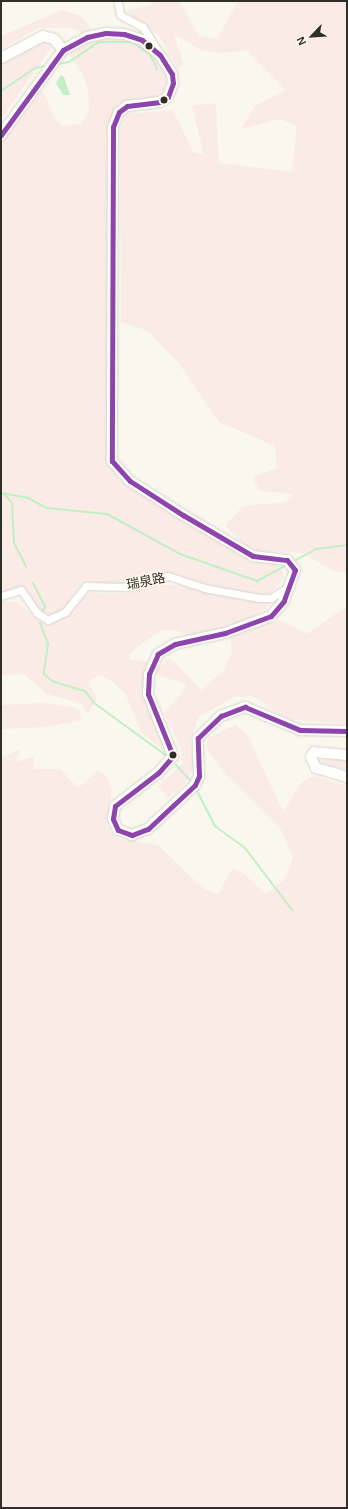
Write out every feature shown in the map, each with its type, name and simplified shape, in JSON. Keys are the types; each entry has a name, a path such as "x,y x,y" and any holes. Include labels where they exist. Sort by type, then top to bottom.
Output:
{"street":[{"path":"117,2 120,15 142,27 172,74 173,83 168,97 160,102 127,106 119,112 114,127 112,461 117,471 130,481 253,556 287,560 294,570 291,585 284,601 271,616 225,633 175,644 158,654 149,674 148,694 173,756 158,773 118,802 113,810 114,823 121,833 140,833 176,803 198,776 198,738 230,712 244,707 300,730 347,731"},
{"path":"1,135 63,50 87,37 116,33 142,40 160,55"},
{"path":"1,58 43,36 54,39 63,50"},
{"name":"瑞泉路","path":"1,596 21,590 37,613 48,620 65,612 86,586 128,587 168,576 204,588 265,598 291,585"},
{"path":"347,755 314,752 310,757 316,768 347,777"}],"shaded area":[{"path":"152,1 180,1 198,36 217,39 238,1 347,1 347,573 334,571 302,553 251,551 225,526 243,506 285,502 293,494 260,491 252,477 277,468 275,446 219,422 178,362 148,331 121,322 120,130 126,114 173,110 193,152 204,155 192,106 216,103 219,163 292,172 297,126 280,119 241,129 255,106 285,90 246,50 223,53 201,50 174,34 183,63 178,70 160,37 126,11 153,4"},
{"path":"62,10 81,16 92,30 82,34 74,28 39,28 1,49 1,36"},
{"path":"125,38 151,50 166,73 165,89 157,96 113,114 110,121 107,413 110,465 119,479 131,487 275,562 283,572 283,579 273,592 263,595 208,586 171,573 124,583 89,583 80,586 63,610 49,617 40,612 24,589 1,592 1,143 40,92 44,92 55,119 62,126 82,124 89,111 88,90 83,74 70,56 71,52 95,39"},
{"path":"37,43 47,43 52,47 1,119 1,64"},
{"path":"61,75 64,77 70,95 63,95 56,83"},
{"path":"151,585 182,585 249,601 276,600 253,618 192,639 179,631 161,630 131,652 129,660 147,662 148,667 144,682 145,694 167,754 142,733 125,693 109,679 98,675 89,682 97,699 88,714 81,703 47,694 24,674 1,675 1,602 17,602 45,624 63,617 88,593 124,594"},
{"path":"347,606 347,724 287,719 252,696 234,697 199,717 191,738 194,769 182,787 168,798 158,786 182,764 181,748 164,713 186,688 184,683 159,676 155,670 170,658 201,690 224,670 232,653 230,635 280,620 307,634"},
{"path":"44,703 72,707 79,710 82,720 46,727 1,729 1,705"},
{"path":"236,724 248,736 283,812 302,782 313,776 347,786 347,1508 1,1508 1,758 21,749 16,762 34,757 34,769 60,769 78,788 98,771 107,777 112,791 106,823 115,838 158,845 204,889 218,894 232,869 243,873 266,894 285,879 293,858 281,830 226,775 206,748 209,738"},
{"path":"347,758 347,770 321,764 321,760"}],"waterway":[{"path":"57,64 69,62 99,42 132,42 150,54 157,69"},
{"path":"1,91 35,68 46,66"},
{"path":"1,493 28,498 47,508 107,514 180,554 257,581 285,566"},
{"path":"4,494 12,503 14,543 26,567"},
{"path":"296,560 316,549 347,545"},
{"path":"33,583 45,607 42,612"},
{"path":"40,623 48,644 44,674 52,681 85,691 94,703 167,756"},
{"path":"176,765 190,780"},
{"path":"197,791 215,826 245,848 292,910"}],"transit line":[{"path":"1,135 63,50 87,37 106,33 124,34 142,40 160,55 172,74 173,83 168,97 160,102 127,106 119,112 113,127 112,461 130,481 183,515 253,556 287,560 295,570 284,601 271,616 225,633 175,644 158,654 149,674 148,694 173,756 158,773 115,806 113,819 118,830 132,835 148,829 195,785 199,776 198,738 221,716 245,707 300,730 347,731"}]}
